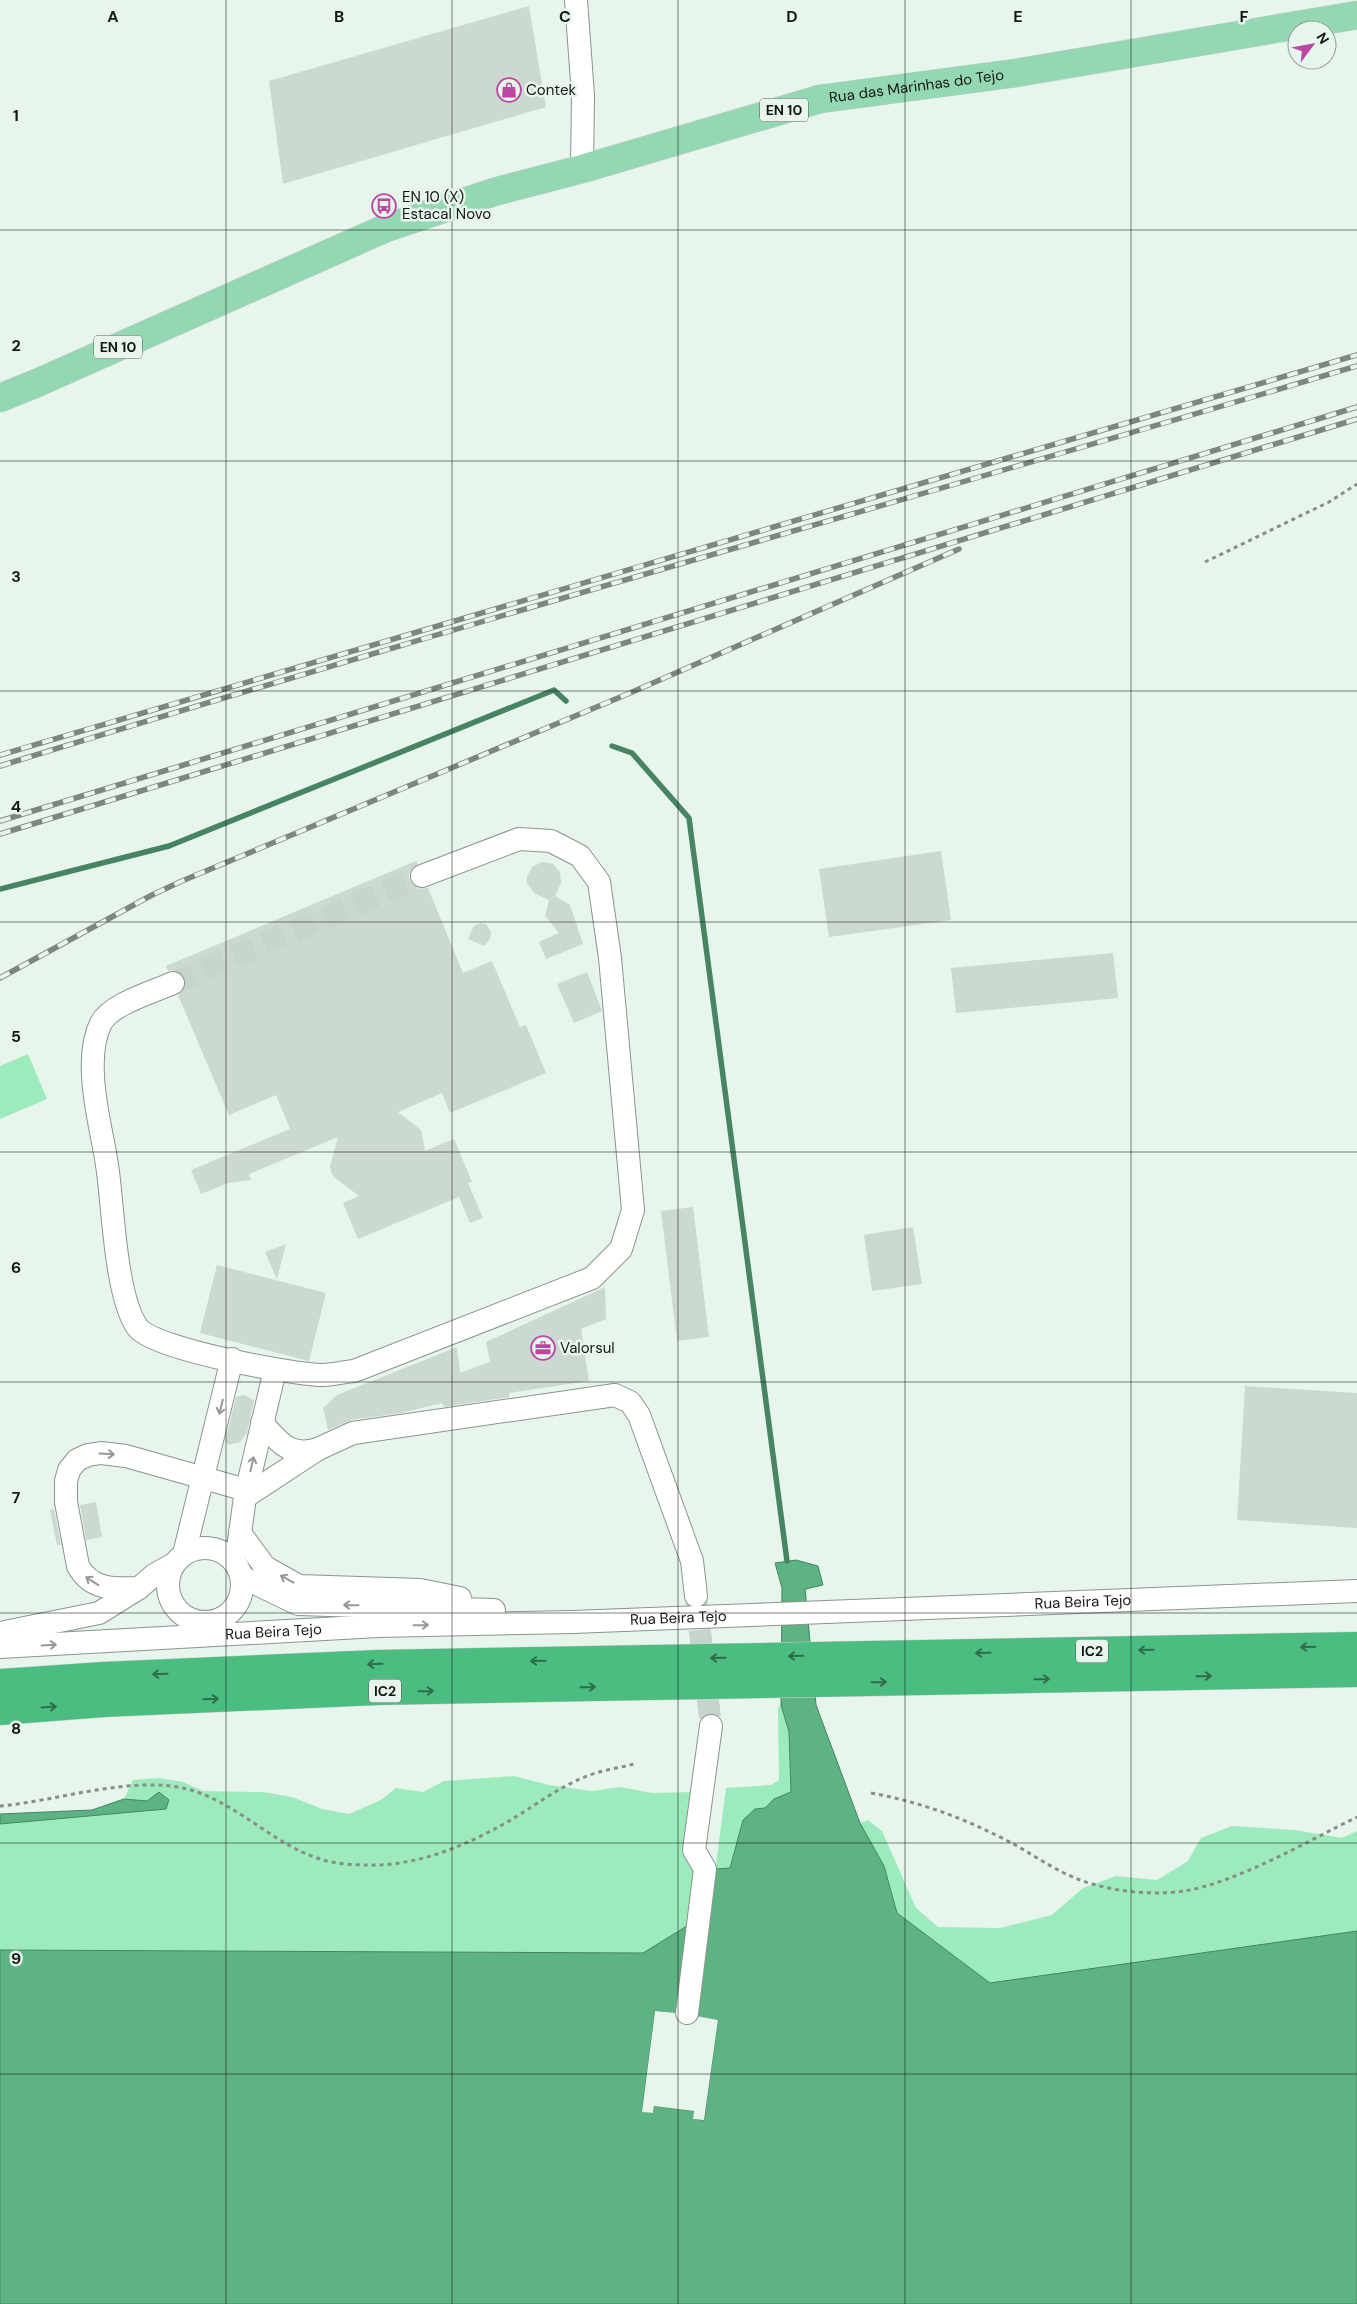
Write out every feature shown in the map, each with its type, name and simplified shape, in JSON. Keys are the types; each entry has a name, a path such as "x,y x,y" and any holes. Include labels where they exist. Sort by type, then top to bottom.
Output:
{"highway":[{"name":"IC2","path":"0,1683 103,1676 377,1664 1357,1646"},
{"name":"IC2","path":"0,1711 114,1703 378,1692 1357,1673"}],"main road":[{"name":"Rua das Marinhas do Tejo","path":"0,398 386,228 494,192 582,169 820,99 1016,73 1357,15"}],"street":[{"path":"576,0 583,96 582,169"},
{"path":"173,983 114,1008 102,1021 94,1043 92,1076 108,1172 116,1253 128,1304 138,1328 150,1337 194,1351 275,1370 322,1375 354,1371 592,1278 621,1249 633,1210 614,996 599,882 580,856 551,841 519,839 422,876"},
{"path":"232,1359 203,1478 179,1559 169,1576 168,1588 171,1600 177,1610 187,1618 198,1622 211,1622 222,1619 232,1612 239,1602 243,1590 239,1571 240,1533 245,1493 275,1370"},
{"path":"262,1423 286,1447 295,1452 306,1453 353,1433 615,1395 624,1398 636,1408 676,1517 692,1561 696,1596"},
{"path":"245,1493 318,1449"},
{"path":"139,1588 104,1588 94,1584 82,1575 78,1566 66,1502 66,1480 69,1470 77,1460 101,1453 126,1456 203,1478 245,1493"},
{"path":"240,1533 265,1567 299,1586 420,1590 573,1622"},
{"path":"0,1633 99,1613 195,1549 206,1547 218,1550 239,1571 298,1604 524,1611"},
{"name":"Rua Beira Tejo","path":"0,1647 378,1626 573,1622 1357,1591"},
{"path":"687,2013 706,1869 717,1729"}],"path":[{"path":"1205,562 1330,502 1357,484"},
{"path":"0,1806 164,1784 206,1795 238,1811 291,1846 322,1860 370,1865 418,1859 457,1847 503,1824 545,1796 588,1775 634,1764"},
{"path":"870,1793 911,1800 948,1814 1005,1839 1076,1878 1111,1888 1145,1892 1184,1891 1226,1879 1357,1817"}],"shaded area":[{"path":"28,1054 47,1099 0,1119 0,1066"},
{"path":"796,1560 818,1566 823,1585 806,1590 816,1705 860,1823 868,1820 882,1831 916,1908 938,1927 1000,1928 1052,1915 1083,1888 1116,1876 1157,1880 1188,1861 1201,1838 1232,1826 1295,1830 1342,1838 1357,1831 1357,2063 715,2037 717,2020 696,2017 726,1788 771,1785 779,1780 778,1708 781,1704 782,1588 775,1563"},
{"path":"796,1560 818,1566 823,1585 805,1589 816,1705 860,1823 884,1866 897,1913 990,1983 1357,1931 1357,2304 0,2304 0,1950 643,1953 687,1926 676,2014 655,2011 642,2111 653,2113 654,2106 694,2111 694,2119 704,2120 718,2020 696,2017 715,1869 730,1868 743,1820 755,1809 765,1808 774,1799 791,1792 789,1732 781,1705 782,1588 775,1563"},
{"path":"514,1776 549,1785 592,1791 620,1787 652,1793 692,1792 695,1868 676,2014 655,2011 647,2069 0,2051 0,1814 92,1810 124,1799 133,1780 159,1778 183,1782 203,1791 263,1792 292,1797 322,1809 349,1814 381,1800 396,1788 423,1792 444,1781"},
{"path":"159,1792 169,1800 166,1809 0,1824 0,1814 92,1810 124,1799 147,1801"}],"pier":[{"path":"714,1867 716,1867 696,2016 718,2020 704,2120 693,2119 694,2111 654,2106 653,2113 642,2112 655,2011 676,2013 687,1924 677,2016 657,2014 645,2110 651,2110 654,2103 695,2109 696,2117 702,2118 715,2022 695,2019"}],"building":[{"path":"529,6 546,107 283,184 269,81"},
{"path":"941,851 951,920 829,937 819,869"},
{"path":"416,861 418,864 409,873 410,881 419,889 428,888 463,973 492,961 520,1027 526,1025 546,1073 450,1113 442,1093 398,1112 421,1130 425,1151 454,1139 472,1182 468,1183 483,1218 470,1223 459,1197 358,1239 343,1203 359,1196 334,1177 331,1172 330,1166 338,1137 249,1174 251,1180 228,1183 201,1194 191,1170 290,1129 276,1095 229,1115 178,995 186,985 185,978 175,970 168,971 166,966"},
{"path":"542,862 553,864 560,872 561,883 555,896 570,905 583,944 546,959 539,942 559,933 545,916 549,900 534,893 527,883 527,877 532,867"},
{"path":"480,923 486,924 491,932 490,939 484,946 468,939 474,926"},
{"path":"1113,953 1118,998 956,1013 951,968"},
{"path":"587,972 602,1011 574,1023 557,984"},
{"path":"693,1207 709,1337 677,1341 661,1211"},
{"path":"913,1227 922,1284 872,1291 864,1235"},
{"path":"286,1244 277,1279 265,1252"},
{"path":"217,1265 326,1293 309,1361 200,1333"},
{"path":"605,1287 606,1319 581,1329 589,1381 509,1393 509,1397 444,1407 442,1403 401,1413 351,1420 328,1430 323,1408 337,1395 457,1347 460,1373 490,1362 486,1342"},
{"path":"1245,1386 1357,1393 1357,1528 1237,1520"},
{"path":"244,1395 254,1400 247,1433 240,1442 229,1445 225,1442 236,1397"},
{"path":"96,1502 102,1537 86,1540 80,1505"},
{"path":"54,1509 61,1545 57,1545 50,1510"}],"waterway":[{"path":"0,889 169,846 554,690 566,701"},
{"path":"612,746 632,753 689,818 787,1561"}],"tunnel":[{"path":"173,983 422,876"},
{"path":"696,1597 711,1726"}],"railway":[{"path":"0,755 1357,355"},
{"path":"0,766 508,614 1357,366"},
{"path":"0,821 1357,407"},
{"path":"0,834 1357,419"},
{"path":"0,978 152,895 182,881 630,693 959,549"}],"place":[{"name":"Contek","path":"509,90"},
{"name":"EN 10 (X) Estacal Novo","path":"384,206"},
{"name":"Valorsul","path":"543,1348"}]}
